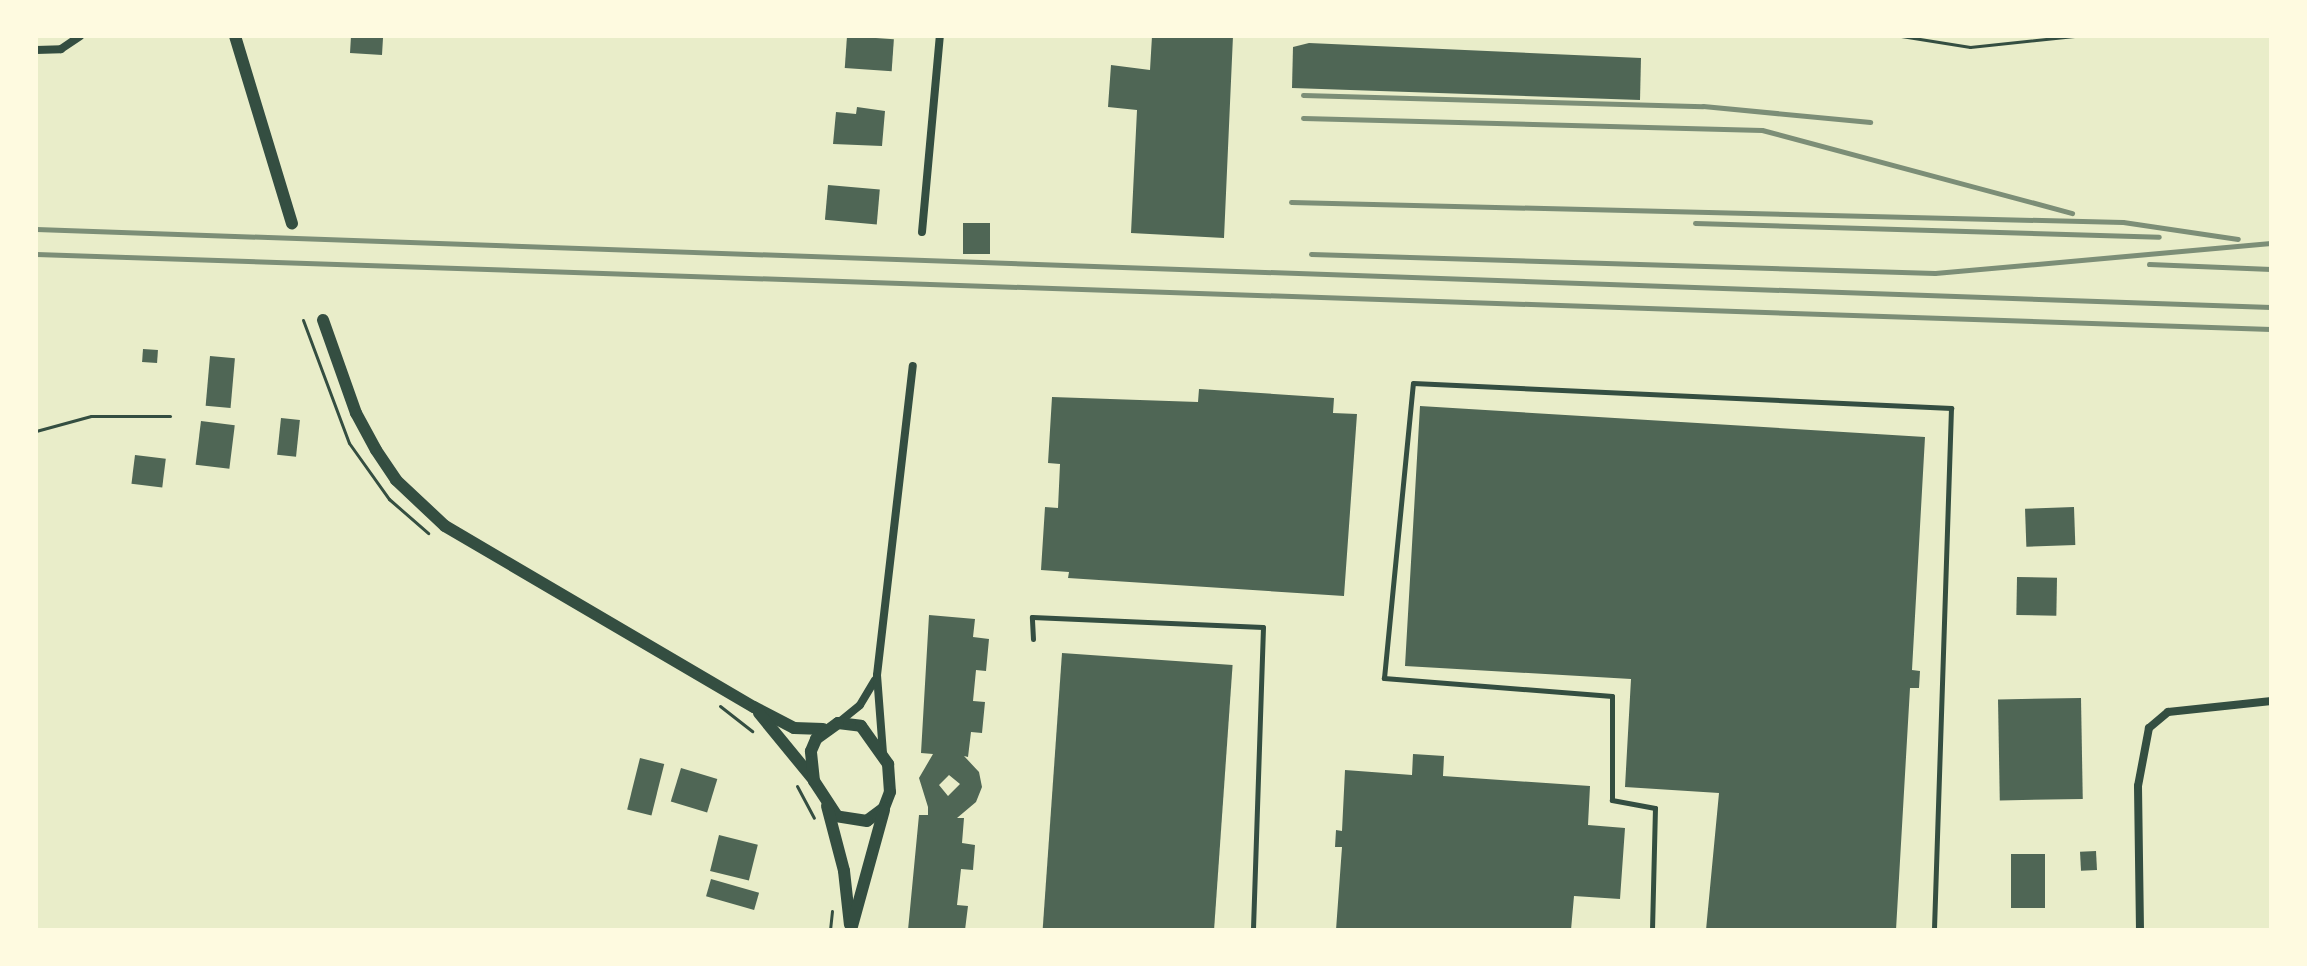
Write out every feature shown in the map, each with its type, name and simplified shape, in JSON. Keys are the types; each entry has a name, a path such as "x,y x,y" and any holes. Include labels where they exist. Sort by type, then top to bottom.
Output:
{"street":[{"path":"36,50 61,49 80,36"},
{"path":"235,36 292,224"},
{"path":"922,232 940,36"},
{"path":"323,320 356,413 376,450 396,480 445,526 794,728 823,729 838,723 860,705 877,675"},
{"path":"851,930 890,779 883,753 877,675 913,366"},
{"path":"2140,930 2138,786 2149,728 2168,712 2271,701"},
{"path":"754,707 814,781 827,806 844,871 851,930"},
{"path":"838,723 861,726 883,753"},
{"path":"814,781 811,751 823,729"},
{"path":"827,806 851,822 867,821 884,808"}],"lane":[{"path":"1652,930 1655,808 1612,800 1612,696 1384,678 1413,383 1951,408 1934,930"},
{"path":"1033,639 1032,617 1263,627 1253,930"}],"path":[{"path":"1901,36 1970,47 2074,36"},
{"path":"36,431 91,416 170,416"}],"building":[{"path":"351,36 406,36 383,38 382,55 350,53"},
{"path":"847,36 894,39 892,71 845,68"},
{"path":"1152,36 1233,36 1224,238 1131,233 1137,110 1108,107 1111,65 1150,70"},
{"path":"1309,43 1641,58 1640,100 1292,88 1293,47"},
{"path":"857,107 885,111 882,146 833,144 836,112 856,114"},
{"path":"828,185 880,190 877,224 825,220"},
{"path":"963,223 990,223 990,254 963,254"},
{"path":"143,349 158,350 157,363 142,362"},
{"path":"210,356 235,358 231,408 206,406"},
{"path":"1199,389 1334,398 1333,413 1357,414 1344,596 1068,578 1069,572 1041,570 1045,507 1058,508 1060,464 1048,463 1052,397 1198,402"},
{"path":"1420,406 1925,437 1912,670 1920,671 1919,688 1910,688 1896,930 1706,930 1719,793 1625,787 1631,679 1405,666"},
{"path":"281,418 300,420 296,457 277,455"},
{"path":"201,421 235,425 229,469 196,465"},
{"path":"135,455 166,459 162,488 131,484"},
{"path":"2074,507 2075,545 2026,547 2025,509"},
{"path":"2017,577 2057,578 2056,616 2016,615"},
{"path":"929,615 975,619 973,637 989,639 986,671 976,670 973,701 985,702 982,733 971,732 968,757 964,756 979,772 982,787 976,802 957,818 964,818 962,843 975,845 973,870 961,869 957,905 968,906 965,930 908,930 919,815 928,815 919,778 933,754 921,753","holes":["949,775 960,784 948,796 939,785"]},
{"path":"1062,653 1233,665 1214,930 1043,930"},
{"path":"2081,698 2083,799 2000,800 1998,699"},
{"path":"1413,754 1444,756 1443,776 1590,786 1588,825 1625,828 1620,899 1574,896 1571,930 1336,930 1342,847 1335,847 1336,830 1342,831 1345,770 1412,775"},
{"path":"640,758 664,764 651,815 627,809"},
{"path":"681,768 717,779 707,813 671,801"},
{"path":"719,835 758,845 749,881 710,871"},
{"path":"2096,851 2097,870 2081,871 2080,852"},
{"path":"2011,854 2045,854 2045,908 2011,908"},
{"path":"711,879 759,893 754,910 706,896"}],"railway":[{"path":"1303,95 1703,106 1870,122"},
{"path":"1303,118 1762,130 2072,213"},
{"path":"1291,202 2123,222 2238,239"},
{"path":"1695,223 2159,237"},
{"path":"36,229 2271,307"},
{"path":"1311,254 1935,273 2271,243"},
{"path":"36,254 2271,329"},
{"path":"2149,264 2271,269"}]}
